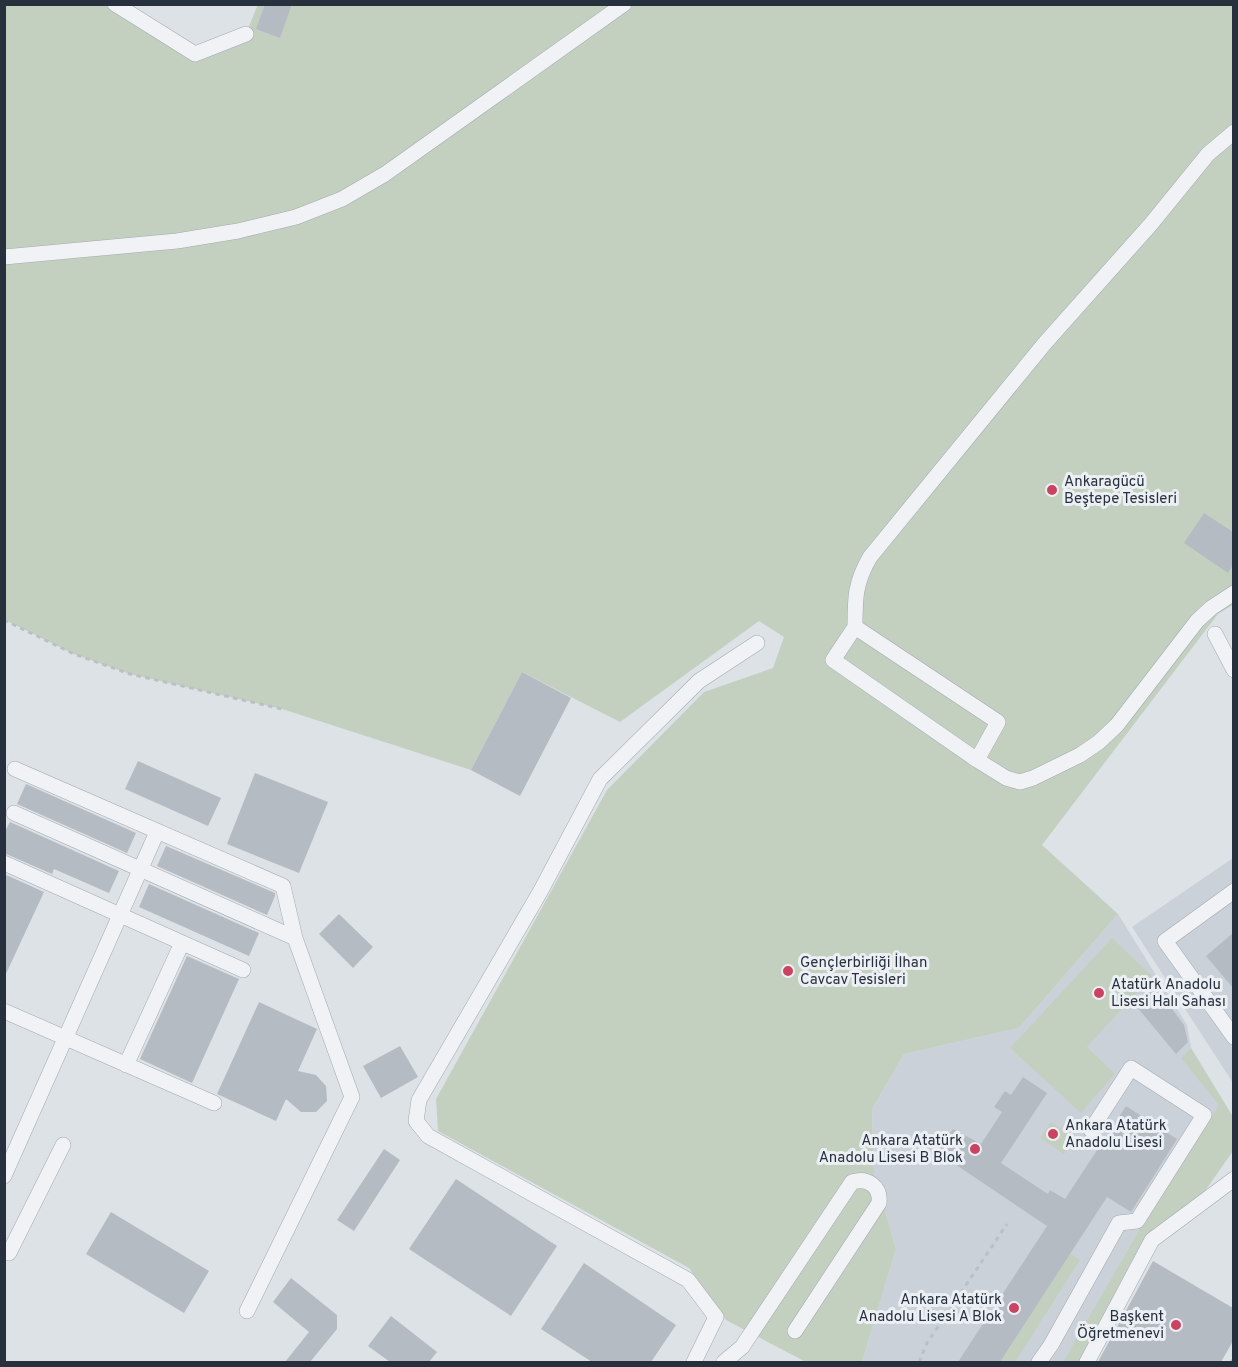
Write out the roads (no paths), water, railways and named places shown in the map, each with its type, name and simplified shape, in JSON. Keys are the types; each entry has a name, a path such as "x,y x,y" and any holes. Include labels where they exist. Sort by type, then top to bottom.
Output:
{"street":[{"path":"115,4 195,54 246,34"},
{"path":"4,257 177,241 238,231 296,217 342,199 386,174 624,4"},
{"path":"1233,132 1208,154 1152,224 1045,343 870,557 860,575 855,598 855,627 833,660 977,760 1006,778 1020,782 1080,755 1099,742 1117,725 1197,621 1233,593"},
{"path":"855,627 998,722 977,760"},
{"path":"1215,634 1233,670"},
{"path":"694,1362 716,1317 688,1280 428,1136 416,1121 419,1100 540,892 600,779 699,681 757,643"},
{"path":"15,769 283,886 295,938 352,1096 247,1311"},
{"path":"14,813 295,938"},
{"path":"4,1176 157,832"},
{"path":"4,863 243,970"},
{"path":"1233,891 1166,941 1233,1037"},
{"path":"126,1065 182,943"},
{"path":"4,1011 214,1103"},
{"path":"1039,1362 1051,1345 1119,1223 1137,1221 1204,1115 1131,1068 1091,1130"},
{"path":"4,1251 9,1253 63,1145"},
{"path":"1087,1362 1152,1240 1233,1179"},
{"path":"724,1362 741,1347 852,1182 867,1181 876,1188 879,1203 795,1330"}],"place":[{"name":"Ankaragücü Beştepe Tesisleri","path":"1052,490"},
{"name":"Gençlerbirliği İlhan Cavcav Tesisleri","path":"788,971"},
{"name":"Atatürk Anadolu Lisesi Halı Sahası","path":"1099,993"},
{"name":"Ankara Atatürk Anadolu Lisesi","path":"1053,1134"},
{"name":"Ankara Atatürk Anadolu Lisesi B Blok","path":"975,1149"},
{"name":"Ankara Atatürk Anadolu Lisesi A Blok","path":"1014,1308"},
{"name":"Başkent Öğretmenevi","path":"1176,1325"}]}
